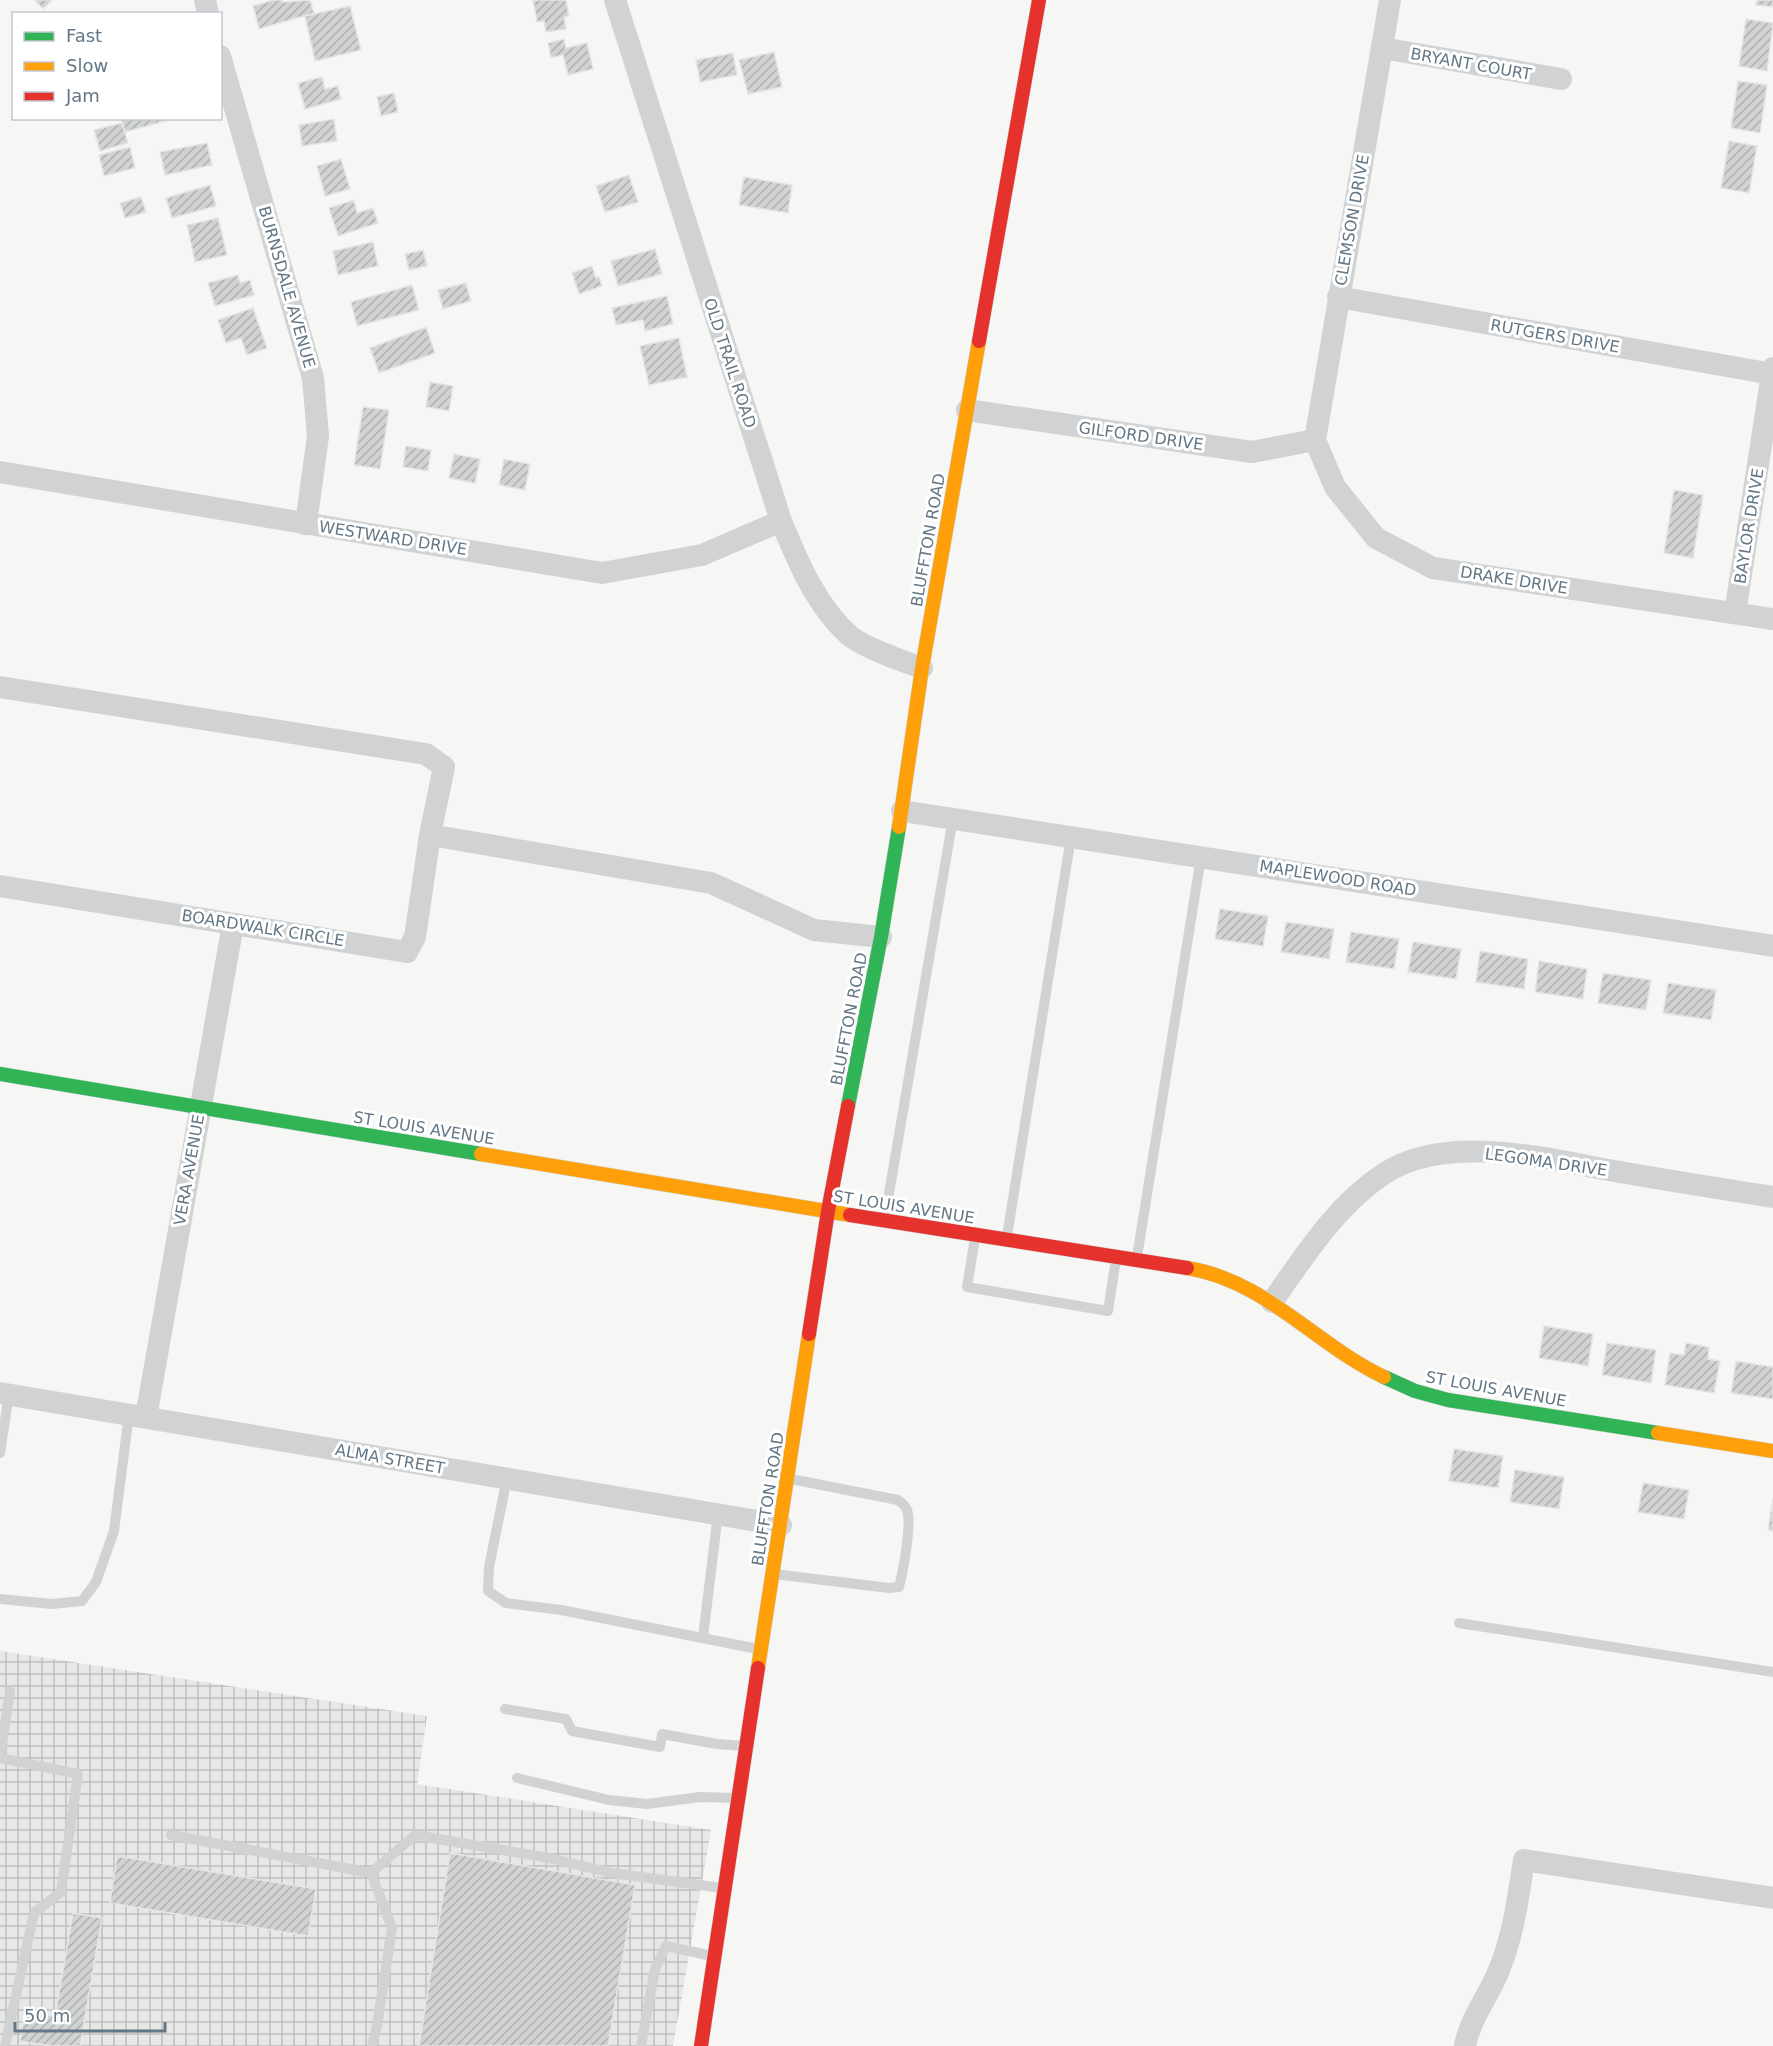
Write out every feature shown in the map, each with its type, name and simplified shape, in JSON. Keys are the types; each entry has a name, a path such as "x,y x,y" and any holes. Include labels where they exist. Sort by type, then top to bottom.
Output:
{"main road":[{"name":"BLUFFTON ROAD","path":"701,2046 828,1211 881,937 903,810 922,668 1039,0"},
{"name":"ST LOUIS AVENUE","path":"0,1074 1194,1269 1231,1282 1272,1302 1363,1367 1415,1391 1448,1400 1773,1451"}],"street":[{"name":"OLD TRAIL ROAD","path":"615,0 781,521 799,564 823,606 851,637 887,655 922,668"},
{"name":"CLEMSON DRIVE","path":"1315,440 1390,0"},
{"name":"BRYANT COURT","path":"1382,48 1561,79"},
{"name":"BURNSDALE AVENUE","path":"222,63 313,378 318,436 306,524"},
{"name":"RUTGERS DRIVE","path":"1338,297 1772,371"},
{"name":"BAYLOR DRIVE","path":"1735,613 1772,371"},
{"name":"GILFORD DRIVE","path":"967,410 1252,452 1315,440"},
{"name":"DRAKE DRIVE","path":"1315,440 1335,487 1376,538 1433,567 1773,619"},
{"name":"WESTWARD DRIVE","path":"0,472 602,573 702,555 781,521"},
{"name":"BOARDWALK CIRCLE","path":"0,687 426,754 444,767 430,835 415,936 407,952 0,886"},
{"name":"MAPLEWOOD ROAD","path":"903,810 1773,946"},
{"path":"430,835 711,883 814,930 881,937"},
{"name":"VERA AVENUE","path":"137,1416 200,1108 233,924"},
{"name":"LEGOMA DRIVE","path":"1272,1302 1319,1235 1353,1197 1386,1172 1421,1157 1461,1152 1515,1155 1773,1197"},
{"name":"ALMA STREET","path":"5,1394 781,1525"},
{"path":"1465,2046 1468,2032 1499,1971 1513,1933 1524,1860 1773,1898"}],"lane":[{"path":"885,1220 953,818"},
{"path":"1006,1240 1071,837"},
{"path":"1136,1261 1201,857"},
{"path":"975,1235 967,1287 1108,1311 1116,1257"},
{"path":"0,1453 5,1394"},
{"path":"0,1599 52,1604 82,1601 96,1582 114,1531 137,1416"},
{"path":"507,1478 489,1567 488,1591 506,1603 561,1610 762,1650"},
{"path":"774,1574 889,1588 899,1587 903,1574 909,1518 906,1507 898,1500 788,1479"},
{"path":"702,1637 718,1514"},
{"path":"1458,1623 1773,1672"},
{"path":"5,2046 34,1913 61,1892 78,1774 0,1758 10,1691"},
{"path":"505,1709 566,1719 572,1731 660,1747 662,1734 717,1744 747,1746"},
{"path":"517,1778 609,1800 647,1804 700,1797 739,1798"},
{"path":"171,1835 371,1873"},
{"path":"371,1873 415,1835 549,1858 612,1873 725,1888"},
{"path":"371,1873 392,1928 372,2046"},
{"path":"642,2046 655,1969 666,1946 715,1956"}],"shaded area":[{"path":"0,1651 427,1716 417,1784 711,1830 673,2046 0,2046"}],"building":[{"path":"35,0 52,0 43,9"},
{"path":"273,0 283,2 310,0 314,13 259,29 253,6"},
{"path":"533,0 566,0 569,16 564,17 566,29 546,32 544,21 537,22"},
{"path":"1757,0 1773,0 1773,7 1756,5"},
{"path":"350,6 361,50 315,61 305,16"},
{"path":"1746,19 1773,23 1767,71 1739,66"},
{"path":"564,39 566,48 587,43 593,69 568,75 563,55 551,58 548,43"},
{"path":"774,52 782,87 748,94 739,60"},
{"path":"733,53 737,75 700,82 696,60"},
{"path":"322,77 325,89 338,86 341,99 305,109 298,83"},
{"path":"1738,81 1767,85 1760,133 1731,128"},
{"path":"394,93 398,112 381,116 377,97"},
{"path":"334,119 337,141 302,146 299,125"},
{"path":"122,120 169,120 125,132"},
{"path":"122,123 128,143 100,151 94,130"},
{"path":"1729,141 1757,146 1749,193 1721,188"},
{"path":"207,143 212,165 165,175 160,152"},
{"path":"130,147 135,168 104,176 99,155"},
{"path":"341,159 350,189 325,196 317,166"},
{"path":"629,175 638,202 605,212 596,186"},
{"path":"744,177 792,185 788,213 739,205"},
{"path":"210,185 216,206 172,218 166,198"},
{"path":"141,197 146,212 125,218 120,203"},
{"path":"354,200 357,213 373,208 378,223 338,236 329,208"},
{"path":"218,218 227,255 195,262 187,225"},
{"path":"373,242 378,266 338,275 333,251"},
{"path":"655,249 662,274 618,286 611,261"},
{"path":"423,250 427,266 409,270 405,254"},
{"path":"592,266 602,286 579,294 572,273"},
{"path":"238,275 240,283 250,280 254,295 215,306 208,283"},
{"path":"466,283 471,301 443,309 438,290"},
{"path":"412,285 419,310 357,326 351,302"},
{"path":"667,296 673,324 645,331 643,320 616,325 612,308"},
{"path":"253,308 267,348 247,355 241,338 226,343 218,320"},
{"path":"426,327 435,353 379,373 370,348"},
{"path":"679,338 687,377 649,385 640,346"},
{"path":"430,382 453,386 449,411 426,407"},
{"path":"363,407 389,410 380,469 354,465"},
{"path":"406,446 431,450 428,471 403,467"},
{"path":"454,454 480,459 475,483 449,478"},
{"path":"504,459 530,464 525,490 499,485"},
{"path":"1674,490 1703,495 1693,558 1664,553"},
{"path":"1220,909 1268,916 1263,946 1215,939"},
{"path":"1286,922 1334,929 1329,959 1281,952"},
{"path":"1351,932 1399,939 1394,969 1346,962"},
{"path":"1413,942 1461,949 1456,979 1408,972"},
{"path":"1480,951 1528,959 1524,989 1476,982"},
{"path":"1539,961 1587,969 1583,999 1535,992"},
{"path":"1603,973 1651,980 1646,1010 1598,1003"},
{"path":"1668,983 1716,990 1711,1020 1663,1013"},
{"path":"1544,1326 1593,1334 1588,1366 1539,1358"},
{"path":"1607,1343 1656,1350 1651,1383 1602,1375"},
{"path":"1686,1343 1709,1347 1708,1359 1720,1361 1714,1393 1665,1385 1670,1353 1684,1355"},
{"path":"1736,1361 1773,1367 1773,1399 1731,1393"},
{"path":"1454,1449 1503,1456 1498,1488 1449,1481"},
{"path":"1515,1470 1564,1477 1559,1509 1510,1502"},
{"path":"1643,1483 1689,1490 1684,1519 1638,1512"},
{"path":"1773,1498 1773,1531 1768,1530"},
{"path":"450,1853 635,1885 608,2046 419,2046"},
{"path":"117,1856 316,1889 308,1936 110,1903"},
{"path":"73,1913 102,1918 80,2046 51,2046 20,2041 25,2011 55,2016"}],"traffic: fast":[{"path":"848,1106 881,937 899,827"},
{"path":"0,1074 481,1154"},
{"path":"1384,1377 1415,1391 1448,1400 1658,1433"}],"traffic: slow":[{"path":"899,827 922,668 979,341"},
{"path":"481,1154 850,1215"},
{"path":"1187,1268 1215,1275 1266,1299 1359,1364 1384,1377"},
{"path":"758,1668 809,1334"},
{"path":"1658,1433 1773,1451"}],"traffic: jam":[{"path":"979,341 1039,0"},
{"path":"809,1334 828,1211 848,1106"},
{"path":"850,1215 1187,1268"},
{"path":"701,2046 758,1668"}]}
